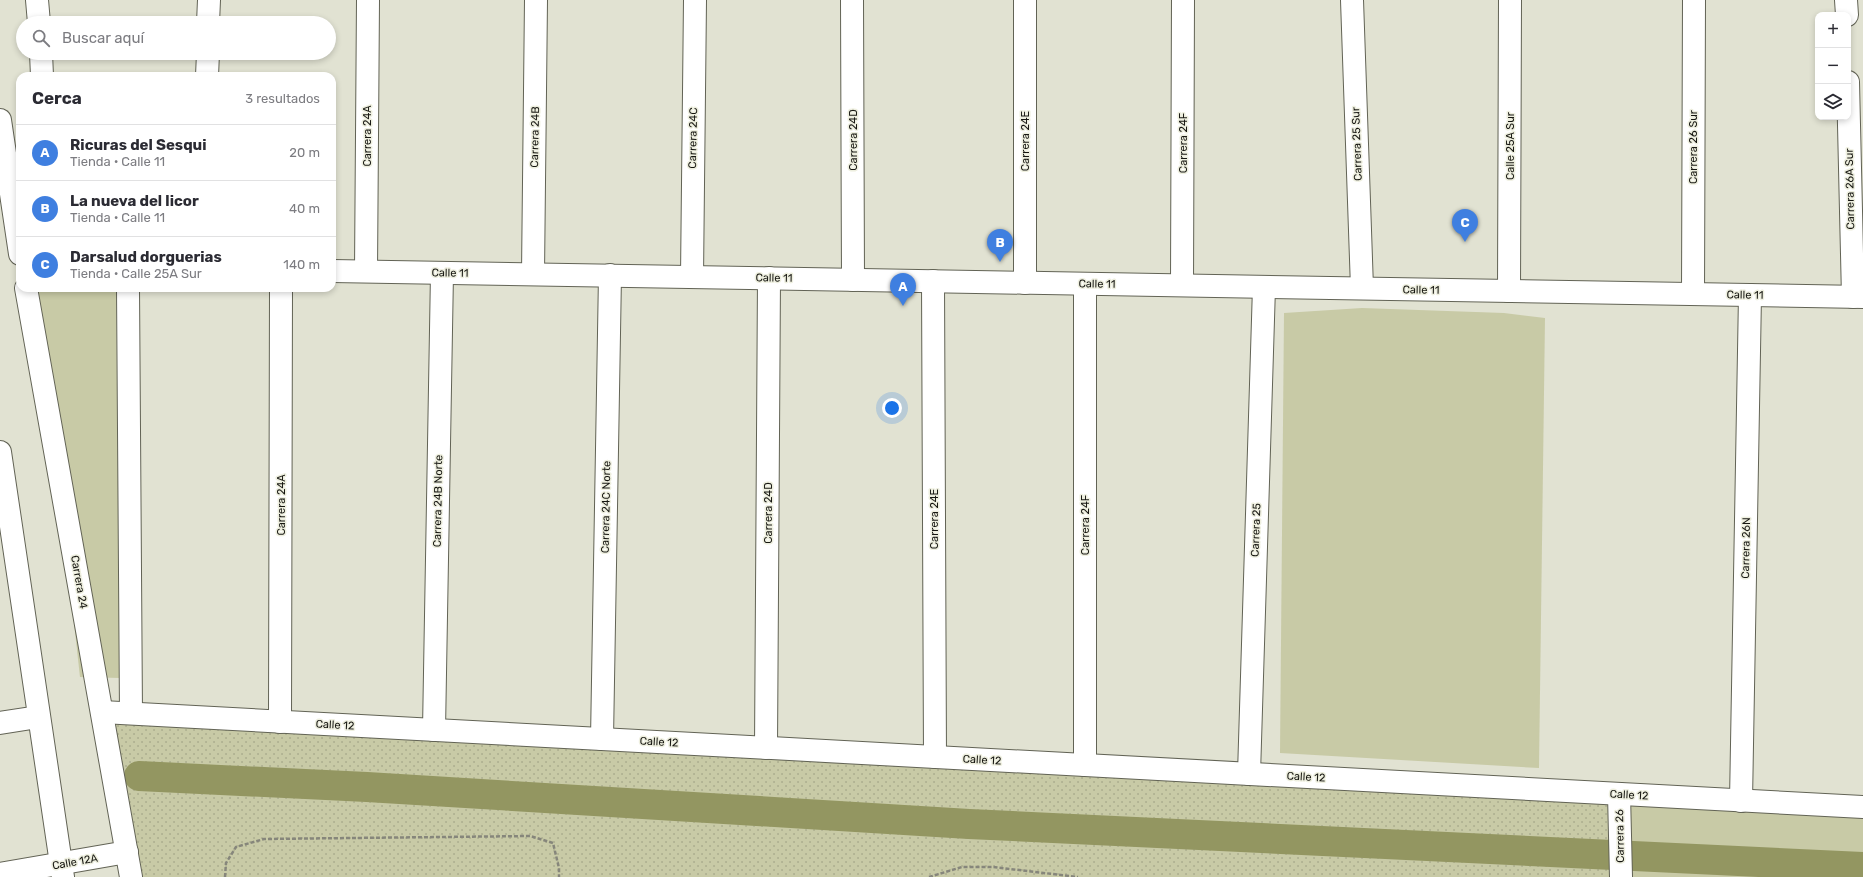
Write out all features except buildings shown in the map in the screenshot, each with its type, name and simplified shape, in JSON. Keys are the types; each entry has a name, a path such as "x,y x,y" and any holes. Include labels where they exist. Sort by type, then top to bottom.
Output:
{"street":[{"path":"37,0 38,16"},
{"path":"208,0 208,16"},
{"name":"Carrera 24A","path":"366,271 368,0"},
{"name":"Carrera 24B","path":"534,274 536,0"},
{"name":"Carrera 24C","path":"692,277 695,0"},
{"name":"Carrera 24D","path":"852,0 853,280"},
{"name":"Carrera 24E","path":"1025,0 1025,283"},
{"name":"Carrera 24F","path":"1182,285 1183,0"},
{"name":"Carrera 25 Sur","path":"1352,0 1362,288"},
{"name":"Calle 25A Sur","path":"1509,291 1510,0"},
{"name":"Carrera 26 Sur","path":"1693,294 1694,0"},
{"path":"1846,0 1846,12"},
{"path":"41,60 42,72"},
{"path":"207,72 208,60"},
{"name":"Carrera 26A Sur","path":"1848,84 1858,297"},
{"path":"0,120 16,227"},
{"name":"Calle 11","path":"336,271 1858,297"},
{"name":"Carrera 24B Norte","path":"434,730 442,273"},
{"name":"Carrera 24C Norte","path":"602,739 610,275"},
{"name":"Carrera 24D","path":"766,748 769,278"},
{"name":"Carrera 24E","path":"933,281 935,757"},
{"name":"Carrera 24F","path":"1085,284 1085,765"},
{"name":"Carrera 25","path":"1249,774 1264,287"},
{"name":"Carrera 24","path":"27,292 131,877"},
{"path":"128,292 131,714"},
{"name":"Carrera 24A","path":"280,722 281,292"},
{"name":"Carrera 26N","path":"1741,801 1750,295"},
{"path":"0,452 62,871"},
{"name":"Calle 12","path":"102,712 1863,807"},
{"path":"0,723 38,717"},
{"name":"Carrera 26","path":"1619,794 1621,877"},
{"name":"Calle 12A","path":"0,874 62,871 127,852"}],"path":[{"path":"225,877 226,863 236,847 264,839 530,836 553,843 560,868 559,877"},
{"path":"929,877 962,867 993,867 1078,877"}],"green space":[{"path":"37,292 116,292 120,678 80,677"},
{"path":"1362,308 1504,313 1545,318 1539,768 1280,753 1284,313"},
{"path":"102,712 1619,794 1623,877 126,877"},
{"path":"1630,795 1863,807 1863,877 1626,877"}],"waterway":[{"path":"139,776 367,787 969,824 1863,867"}],"place":[{"name":"Darsalud dorguerias","path":"1465,242"},
{"name":"La nueva del licor","path":"1000,262"},
{"name":"Ricuras del Sesqui","path":"903,306"}]}
